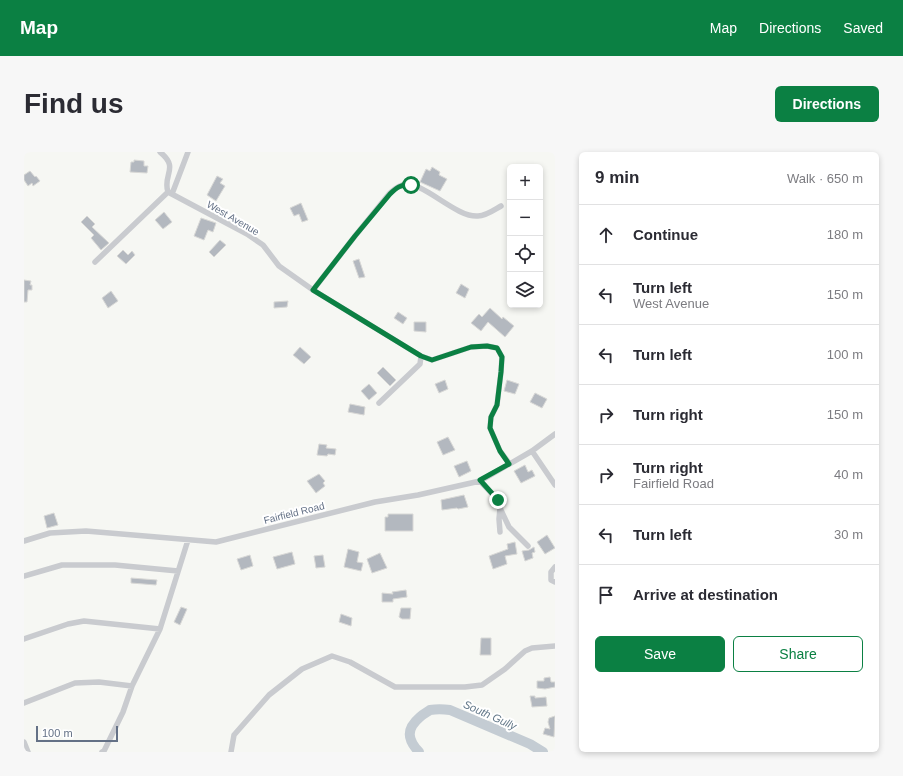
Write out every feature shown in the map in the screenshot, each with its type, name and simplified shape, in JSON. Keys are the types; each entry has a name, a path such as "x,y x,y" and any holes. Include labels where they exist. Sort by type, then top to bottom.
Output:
{"street":[{"path":"160,152 168,158 170,166 167,188 170,193"},
{"path":"95,262 170,193 188,152"},
{"path":"313,290 390,194 402,185 415,186 460,212 472,216 487,214 501,206"},
{"name":"West Avenue","path":"170,193 247,234 263,245 276,264 313,290 421,356 432,360 471,347 487,346 497,348 502,357 501,372 497,405 491,417 490,428 500,451 509,464"},
{"path":"379,403 420,364 421,356"},
{"name":"Fairfield Road","path":"24,541 50,534 86,531 216,542 376,502 418,496 480,480 532,451 555,434"},
{"path":"532,451 555,485"},
{"path":"480,480 498,500 509,527 528,546"},
{"path":"500,508 500,532"},
{"path":"102,752 114,732 132,686 160,628 188,540"},
{"path":"24,576 62,565 115,565 178,571"},
{"path":"555,567 551,572 551,580 555,582"},
{"path":"24,639 68,624 84,621 160,628"},
{"path":"231,752 234,735 269,695 302,669 332,656 350,662 396,687 465,688 482,685 505,669 525,651 532,648 555,646"},
{"path":"24,703 75,683 99,682 132,686"},
{"path":"24,742 28,752"}],"building":[{"path":"134,160 144,161 144,166 148,166 147,173 130,172 131,162 134,162"},
{"path":"432,167 440,172 439,175 447,179 440,191 420,182 426,169 430,171"},
{"path":"30,171 40,181 33,186 32,183 28,186 24,180 24,175"},
{"path":"217,176 223,179 220,183 225,186 216,201 207,195"},
{"path":"301,203 308,220 302,222 299,214 294,216 290,208"},
{"path":"164,212 172,222 163,229 155,220"},
{"path":"87,216 95,224 92,227 109,243 101,250 91,238 94,235 81,222"},
{"path":"201,218 216,223 213,232 208,230 204,240 194,236"},
{"path":"220,240 226,245 214,257 209,252"},
{"path":"123,250 128,255 132,251 135,255 126,264 117,256"},
{"path":"359,259 365,277 359,278 353,261"},
{"path":"24,280 31,281 30,285 32,285 32,290 28,290 27,302 24,302"},
{"path":"461,284 469,289 465,298 456,293"},
{"path":"111,291 118,301 108,308 102,298"},
{"path":"288,301 287,307 274,308 274,302"},
{"path":"490,308 502,319 503,317 514,326 505,337 488,322 481,331 471,323 479,314 482,317"},
{"path":"398,312 407,318 403,324 394,318"},
{"path":"414,322 426,322 426,332 414,331"},
{"path":"300,347 311,357 304,364 293,355"},
{"path":"383,367 396,380 390,386 377,373"},
{"path":"445,380 448,389 439,393 435,384"},
{"path":"507,380 519,384 515,394 504,391"},
{"path":"369,384 377,393 369,400 361,391"},
{"path":"535,393 547,399 542,408 530,402"},
{"path":"350,404 365,407 364,415 348,412"},
{"path":"448,437 455,450 443,455 437,442"},
{"path":"319,444 327,445 326,448 336,449 335,455 317,455"},
{"path":"467,461 471,471 459,477 454,466"},
{"path":"525,465 528,472 532,470 535,476 521,483 514,471"},
{"path":"319,474 325,481 323,483 325,486 316,493 307,481"},
{"path":"464,495 468,507 442,510 441,500"},
{"path":"54,513 58,525 47,528 44,516"},
{"path":"388,514 413,514 413,531 385,531 385,517 388,517"},
{"path":"547,535 555,548 545,554 537,542"},
{"path":"515,542 517,554 505,556 507,564 493,569 489,556 508,549 507,544"},
{"path":"534,547 535,552 532,553 533,558 525,561 522,551 529,550"},
{"path":"348,549 359,552 357,562 363,563 361,571 344,567"},
{"path":"292,552 295,564 277,569 273,557"},
{"path":"380,553 387,568 372,573 367,559"},
{"path":"250,555 253,566 241,570 237,559"},
{"path":"323,555 325,567 316,568 314,556"},
{"path":"131,578 157,580 156,585 131,583"},
{"path":"406,590 407,597 393,599 393,602 382,602 382,593 393,594 392,592"},
{"path":"181,607 187,609 180,625 174,622"},
{"path":"401,608 411,608 410,619 402,619 399,617"},
{"path":"341,614 352,618 351,626 339,622"},
{"path":"481,638 491,638 491,655 480,655"},
{"path":"550,677 551,682 555,682 555,687 545,689 537,688 537,681 544,681 544,678"},
{"path":"530,696 535,696 535,698 546,697 547,706 532,707"},
{"path":"555,716 554,737 543,734 545,728 550,729 548,722 549,718"}],"waterway":[{"name":"South Gully","path":"419,752 412,743 410,738 410,730 415,721 421,716 430,710 440,709 450,710 530,744 543,752"}],"route":[{"path":"411,185 402,185 390,194 313,290 421,356 432,360 471,347 487,346 497,348 502,357 501,372 497,405 491,417 490,428 493,438 509,464 480,480 498,500"}]}
